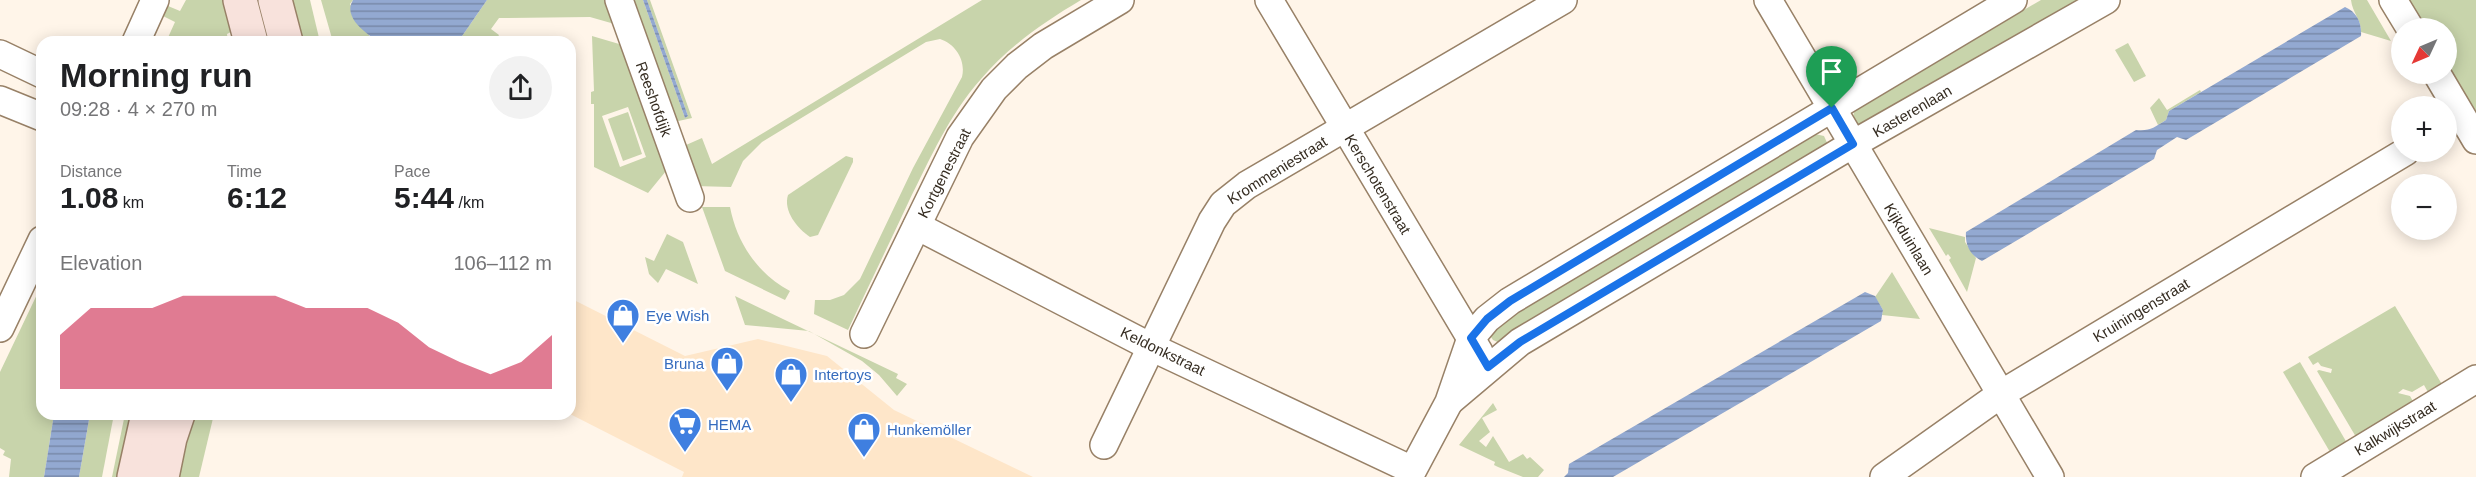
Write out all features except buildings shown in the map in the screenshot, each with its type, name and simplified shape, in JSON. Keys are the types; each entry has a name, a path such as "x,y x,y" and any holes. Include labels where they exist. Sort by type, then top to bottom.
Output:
{"street":[{"path":"139,36 155,0"},
{"path":"240,0 249,36"},
{"path":"275,0 284,36"},
{"name":"Reeshofdijk","path":"618,0 690,198"},
{"name":"Kortgenestraat","path":"864,334 960,137 994,89 1017,66 1043,46 1120,0"},
{"name":"Kerschotenstraat","path":"1269,0 1488,367"},
{"name":"Krommeniestraat","path":"1104,445 1212,221 1223,204 1247,185 1563,0"},
{"name":"Kijkduinlaan","path":"1768,0 2050,477"},
{"name":"Kasterenlaan","path":"1411,473 1449,402 1471,338 1487,319 1510,301 2013,0"},
{"name":"Kasterenlaan","path":"1449,402 1520,342 1853,144 2106,0"},
{"path":"2393,0 2404,18"},
{"path":"0,54 36,71"},
{"path":"36,75 7,103 36,115"},
{"path":"2457,124 2476,140"},
{"name":"Kruiningenstraat","path":"1884,477 2001,394 2391,160"},
{"name":"Keldonkstraat","path":"916,226 1151,346 1411,473"},
{"path":"0,328 36,253"},
{"name":"Kalkwijkstraat","path":"2315,477 2476,379"},
{"path":"134,477 135,462 146,420"},
{"path":"162,477 176,420"}],"shaded area":[{"path":"576,301 685,356 758,339 827,356 894,410 1033,477 682,477 684,472 576,417"}],"green space":[{"path":"186,0 233,0 233,31 227,36 169,36 175,22 163,16 168,6 180,11"},
{"path":"286,0 310,0 319,36 295,36"},
{"path":"321,0 353,0 350,4 369,36 331,36"},
{"path":"487,0 610,0 618,25 590,17 499,18 491,29 498,36 462,36"},
{"path":"628,0 643,0 685,118 688,116 647,0 650,0 692,118 674,122"},
{"path":"982,0 1081,0 1015,45 981,79 959,107 925,169 848,330 814,314 815,300 830,300 844,295 860,279 913,168 962,77 961,59 955,49 940,39 926,42 762,142 743,161 731,187 694,186 682,151 686,145 702,138 712,164"},
{"path":"2041,0 2082,0 1860,129 1853,119 1854,112 1859,107"},
{"path":"2351,0 2367,0 2391,41 2361,32"},
{"path":"2400,0 2476,0 2476,130 2451,84 2457,84 2457,18 2410,18"},
{"path":"592,36 626,46 666,171 648,193 594,167 594,104 591,104 591,92 594,91","holes":["628,107 646,157 620,167 602,116"]},
{"path":"2128,43 2146,76 2134,82 2115,50"},
{"path":"2200,90 2201,92 2169,111 2166,120 2158,125 2150,108 2159,98 2167,110"},
{"path":"628,112 642,154 623,161 608,119"},
{"path":"1815,134 1824,136 1829,147 1502,344 1493,340 1489,334 1491,327"},
{"path":"846,156 853,158 853,162 818,235 810,237 792,219 787,201 788,195"},
{"path":"702,207 730,207 738,233 750,256 778,284 790,291 785,300 725,271"},
{"path":"1929,228 1965,237 1965,242 1976,258 1967,292 1949,260 1951,258 1948,254 1946,256"},
{"path":"667,234 683,242 698,284 666,269 658,283 649,274 645,257 654,261"},
{"path":"1892,272 1920,319 1882,315 1883,310 1875,297"},
{"path":"735,296 808,331 745,325"},
{"path":"36,297 36,420 53,420 44,477 9,477 11,459 3,455 5,451 0,448 0,372"},
{"path":"2395,306 2443,386 2429,394 2424,385 2412,392 2403,389 2398,393 2410,396 2414,403 2356,437 2317,371 2331,373 2332,369 2321,366 2318,362 2313,365 2308,357"},
{"path":"814,334 898,374 896,378 907,384 897,396 879,375 862,361"},
{"path":"2300,362 2347,443 2330,452 2283,372"},
{"path":"1493,403 1497,410 1482,418 1490,432 1479,441 1486,447 1493,436 1509,462 1523,454 1527,459 1530,457 1544,470 1538,477 1523,477 1498,467 1494,465 1495,462 1459,445"},
{"path":"89,420 113,420 102,477 79,477"},
{"path":"124,420 133,420 122,477 112,477"},
{"path":"182,420 213,420 199,477 169,477"}],"water":[{"path":"353,0 487,0 462,36 371,36 353,19 350,6"},
{"path":"643,0 647,0 688,116 685,118"},
{"path":"2345,7 2358,18 2361,36 2186,140 2177,137 2157,150 2154,159 1982,261 1969,249 1966,232 2136,130 2149,129 2158,125 2166,120 2169,111"},
{"path":"1865,292 1875,296 1883,310 1881,321 1613,477 1564,477 1568,473 1569,464"},
{"path":"53,420 89,420 79,477 44,477"}],"place":[{"name":"Eye Wish","path":"623,344"},
{"name":"Bruna","path":"727,392"},
{"name":"Intertoys","path":"791,403"},
{"name":"HEMA","path":"685,453"},
{"name":"Hunkemöller","path":"864,458"}],"route":[{"path":"1832,108 1853,144 1520,342 1488,367 1471,338 1487,319 1510,301 1832,108"}]}
